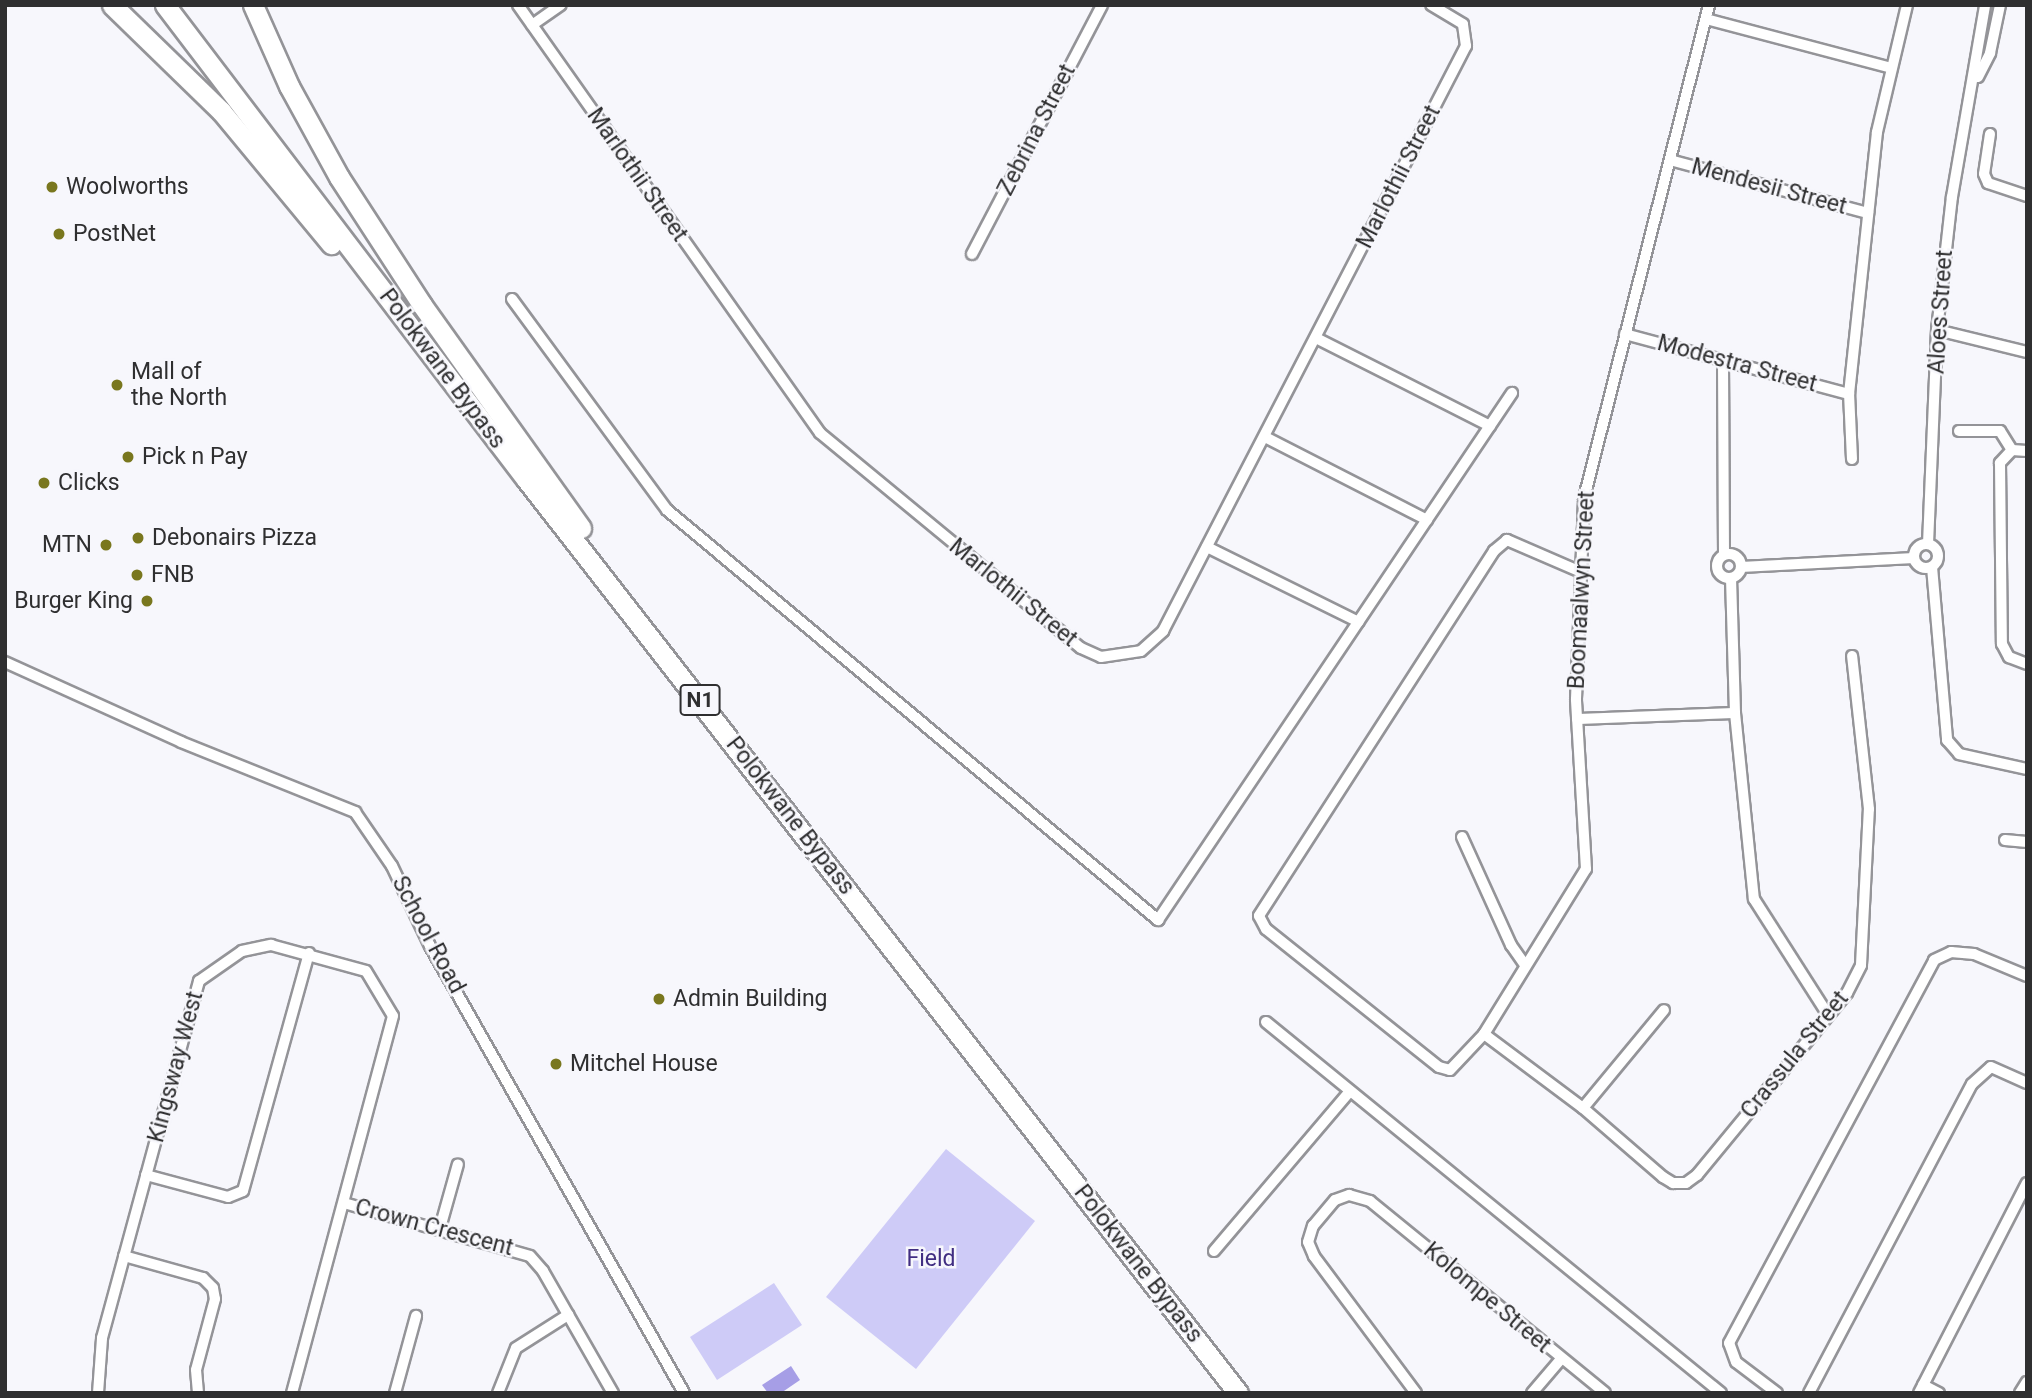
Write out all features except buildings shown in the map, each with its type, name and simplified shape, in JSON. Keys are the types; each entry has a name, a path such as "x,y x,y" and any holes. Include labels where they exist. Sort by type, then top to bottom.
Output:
{"highway":[{"path":"112,5 221,111 526,479"},
{"name":"Polokwane Bypass","path":"165,5 526,479 1238,1393"},
{"path":"253,5 289,86 339,177 437,327 603,558 611,586"}],"street":[{"name":"Marlothii Street","path":"518,5 820,433 1081,648 1091,655 1110,657 1153,644 1265,437 1466,46 1463,24 1431,5"},
{"path":"532,25 561,5"},
{"name":"Zebrina Street","path":"972,254 1102,5"},
{"name":"Boomaalwyn Street","path":"1581,572 1507,540 1494,551 1259,916 1266,929 1439,1067 1450,1070 1459,1065 1484,1034 1586,869 1577,719 1581,572 1589,473 1709,5"},
{"path":"1852,459 1849,394 1877,132 1907,5"},
{"name":"Aloes Street","path":"1928,544 1937,330 1952,197 1975,83 1985,5"},
{"name":"Aloes Street","path":"1975,83 1990,53 2000,5"},
{"path":"1706,19 1891,68"},
{"path":"1990,134 1984,174 1988,183 2027,196"},
{"name":"Mendesii Street","path":"1670,160 1868,213"},
{"path":"512,299 667,510 1158,920 1511,393"},
{"path":"1937,330 2027,352"},
{"name":"Modestra Street","path":"1625,334 1849,394"},
{"path":"1316,338 1490,426"},
{"path":"1723,362 1724,555 1718,561 1718,572 1731,578"},
{"path":"1959,431 2000,431 2009,451"},
{"path":"1265,437 1427,520"},
{"path":"2009,451 2027,452"},
{"path":"2009,451 2000,463 2002,644 2009,657 2027,664"},
{"path":"1932,567 1920,567 1914,558 1917,547 1928,544 1938,556 1932,567 1947,740 1959,754 2027,769"},
{"path":"1207,547 1359,622"},
{"path":"1724,555 1735,556 1741,566"},
{"path":"1827,1013 1758,910 1735,713 1731,578 1741,566 1914,558"},
{"name":"Crassula Street","path":"1484,1034 1583,1108 1663,1177 1673,1183 1686,1183 1697,1175 1858,976 1864,948 1869,809 1853,656"},
{"name":"School Road","path":"5,662 181,742 355,811 392,866 430,946 684,1393"},
{"path":"1577,719 1735,713"},
{"path":"1462,837 1511,946 1525,965"},
{"path":"2005,840 2027,842"},
{"name":"Kingsway West","path":"98,1393 102,1338 199,981 225,960 255,946 309,953 366,971 392,1010 392,1027 292,1393"},
{"path":"1777,1393 1736,1362 1729,1343 1934,960 1951,952 1974,954 2027,976"},
{"path":"146,1175 228,1197 243,1191 309,953"},
{"path":"1583,1108 1664,1010"},
{"path":"1266,1023 1721,1393"},
{"path":"1809,1393 1972,1084 1991,1067 2027,1083"},
{"path":"1214,1251 1350,1091"},
{"path":"440,1228 458,1164"},
{"path":"1938,1393 1921,1389 2027,1183"},
{"name":"Kolompe Street","path":"1416,1393 1308,1242 1313,1226 1335,1200 1349,1195 1370,1201 1605,1393"},
{"name":"Crown Crescent","path":"344,1203 440,1228 530,1256 544,1271 613,1393"},
{"path":"124,1256 203,1278 213,1288 215,1299 196,1370 198,1393"},
{"path":"498,1393 516,1348 568,1315"},
{"path":"395,1393 416,1316"},
{"path":"1532,1393 1561,1359"},
{"path":"2020,1393 2027,1382"}],"green space":[{"name":"Field","path":"946,1149 1035,1221 916,1369 826,1297"},
{"path":"774,1283 802,1325 717,1380 690,1337"}],"shaded area":[{"path":"791,1366 800,1380 781,1393 768,1393 762,1385"}],"place":[{"name":"Woolworths","path":"52,187"},
{"name":"PostNet","path":"59,234"},
{"name":"Mall of the North","path":"117,385"},
{"name":"Pick n Pay","path":"128,457"},
{"name":"Clicks","path":"44,483"},
{"name":"Debonairs Pizza","path":"138,538"},
{"name":"MTN","path":"106,545"},
{"name":"FNB","path":"137,575"},
{"name":"Burger King","path":"147,601"},
{"name":"Admin Building","path":"659,999"},
{"name":"Mitchel House","path":"556,1064"}]}
